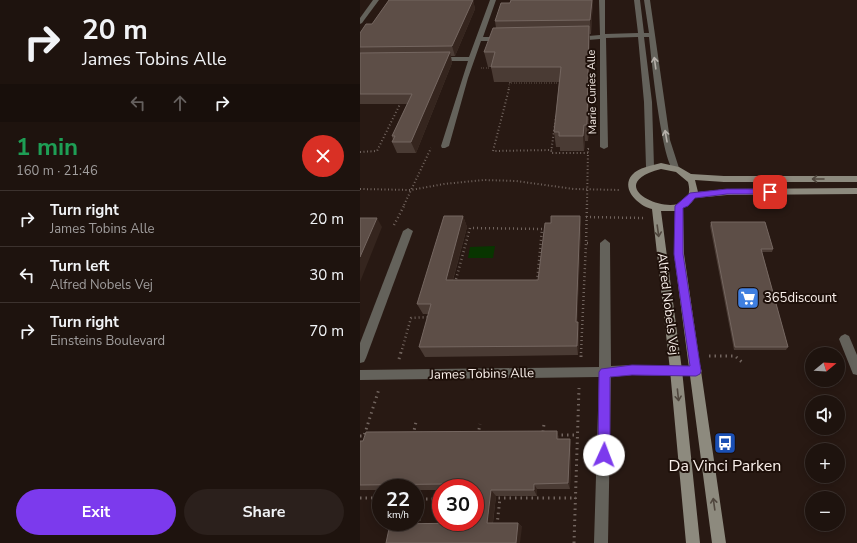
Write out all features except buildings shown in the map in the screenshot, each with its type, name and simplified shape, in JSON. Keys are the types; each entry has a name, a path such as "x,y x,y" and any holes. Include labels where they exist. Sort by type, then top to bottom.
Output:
{"street":[{"path":"360,22 376,0"},
{"path":"445,146 469,68 493,0"},
{"name":"Marie Curies Alle","path":"602,0 604,147"},
{"path":"637,0 639,35 648,102 650,167"},
{"path":"647,0 666,140 675,168"},
{"name":"Marie Curies Alle","path":"569,39 651,35"},
{"path":"479,39 507,39"},
{"path":"433,60 472,59"},
{"path":"661,166 675,168 684,172 694,183 695,189 693,195 685,204 656,208 640,201 632,190 634,178 639,173 650,167 661,166"},
{"path":"690,177 724,179 857,179"},
{"path":"693,195 727,192 857,191"},
{"name":"Alfred Nobels Vej","path":"679,206 679,254 719,543"},
{"name":"Alfred Nobels Vej","path":"656,208 676,370 693,543"},
{"path":"360,358 408,232"},
{"path":"601,543 605,412 605,243"},
{"path":"845,339 857,370"},
{"name":"James Tobins Alle","path":"360,375 605,372 632,370 696,371"}],"path":[{"path":"469,68 498,68"},
{"path":"511,76 493,151 552,150"},
{"path":"510,83 559,83 558,90"},
{"path":"360,152 377,152 403,98"},
{"path":"556,113 551,153 588,153"},
{"path":"392,231 432,147"},
{"path":"574,543 579,372 586,244 588,150 604,147"},
{"path":"360,189 411,190 444,184 484,180 516,181 574,190 632,190"},
{"path":"586,217 644,218"},
{"path":"454,288 470,228 542,229 537,288"},
{"path":"586,244 605,243"},
{"path":"576,316 583,316"},
{"path":"371,436 362,436 411,318 432,317"},
{"path":"694,356 735,356 744,364"},
{"path":"413,436 416,422"},
{"path":"478,435 480,424"},
{"path":"543,435 544,424"},
{"path":"536,435 577,434"},
{"path":"471,435 485,435"},
{"path":"406,436 420,436"},
{"path":"360,498 372,498"},
{"path":"487,498 576,498"},
{"path":"496,528 500,498"}],"green space":[{"path":"495,246 493,258 468,258 470,247"}],"place":[{"name":"365discount","path":"748,298"},
{"name":"Da Vinci Parken","path":"725,443"}],"route":[{"path":"604,455 605,372 632,370 696,371 679,254 679,206 685,204 693,195 727,192 770,192"}]}
